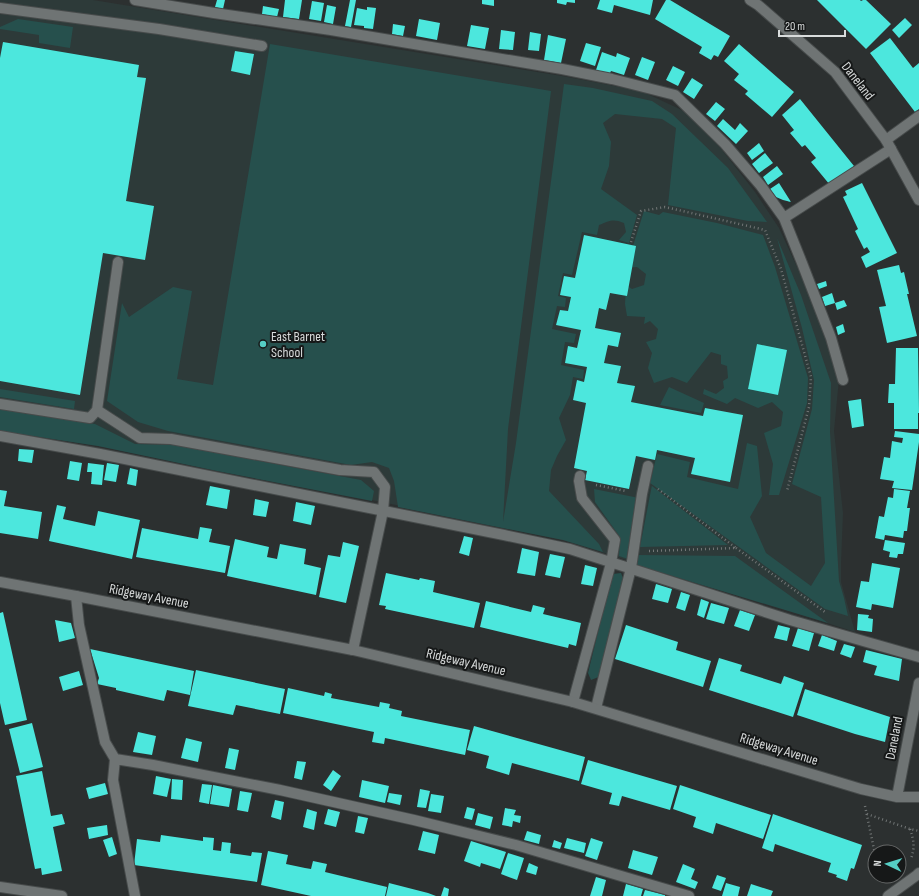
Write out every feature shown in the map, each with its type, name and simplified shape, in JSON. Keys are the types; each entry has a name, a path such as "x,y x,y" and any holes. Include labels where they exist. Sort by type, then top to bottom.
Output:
{"street":[{"path":"135,0 331,30 562,69 612,79 675,96 725,144 761,186 784,218 831,338 843,380"},
{"name":"Daneland","path":"750,0 758,5 835,72 889,145 919,200"},
{"path":"0,8 159,29 262,46"},
{"path":"784,218 889,145 919,116"},
{"path":"0,404 90,418 96,410 118,262"},
{"path":"96,410 140,438 171,439 340,470 374,472 385,487 383,511 353,650"},
{"path":"0,436 570,549 790,620 919,657"},
{"path":"596,708 631,568 642,494 648,466"},
{"path":"573,702 611,563 615,540 582,498 579,479"},
{"name":"Ridgeway Avenue","path":"0,582 353,650 596,708 861,789 897,797 919,797"},
{"path":"76,596 79,625 105,742 115,759 113,780 135,896"},
{"name":"Daneland","path":"897,797 919,683"},
{"path":"115,759 280,790 414,820 516,845 689,896"},
{"path":"888,896 917,876 919,873"},
{"path":"0,887 62,896"}],"path":[{"path":"631,242 640,211 665,207 765,230 781,270 811,377 809,406 786,491"},
{"path":"579,479 642,494"},
{"path":"645,479 736,548 825,612 831,614"},
{"path":"634,552 736,548"},
{"path":"861,789 873,844"},
{"path":"867,813 919,831"},
{"path":"909,865 913,853 914,840 910,829"}],"shaded area":[{"name":"East Barnet School","path":"0,0 93,0 562,76 641,91 686,112 719,146 755,192 779,228 827,339 839,379 834,431 843,513 841,582 855,632 672,573 563,540 377,501 98,446 0,430"},
{"path":"18,19 73,27 70,48 39,43 39,35 0,29 0,27"},
{"path":"270,44 551,91 508,429 503,522 516,443 564,84 593,88 652,101 672,114 728,168 767,222 748,221 668,205 676,128 662,119 615,114 603,123 611,142 609,166 601,189 637,215 629,243 619,240 626,232 624,223 617,221 606,222 599,225 597,235 582,232 572,275 563,273 558,296 566,298 565,307 557,306 552,329 576,334 574,343 565,342 561,365 584,370 583,379 573,377 570,395 559,418 566,440 551,470 549,491 599,544 603,552 563,540 398,507 394,481 389,468 372,462 351,465 168,431 138,422 107,401 122,303 129,317 173,287 192,291 177,379 213,385"},
{"path":"644,211 659,215 663,212 717,223 763,235 775,267 808,378 807,403 779,495 769,495 773,464 764,433 781,426 783,412 772,402 758,408 735,398 727,404 703,394 704,389 716,394 724,388 723,381 728,378 727,366 721,364 721,355 711,352 687,383 672,377 654,383 648,368 652,353 646,342 656,339 658,329 650,321 644,324 645,317 627,316 625,304 626,285 632,289 644,285 646,274 637,267 626,268"},
{"path":"777,238 801,295 831,383 830,432 839,581 848,616 825,609 650,483 657,454 690,462 687,477 738,489 747,443 757,446 762,496 750,517 766,553 811,586 825,563 821,497 792,484 812,409 814,380 802,328"},
{"path":"669,387 704,403 701,413 660,405"},
{"path":"0,389 75,401 74,409 0,397"},
{"path":"0,409 95,424 135,444 174,445 361,480 374,491 372,501 98,446 0,431"},
{"path":"652,486 728,545 640,547"},
{"path":"594,489 639,498 628,559 619,556 620,537 595,502"},
{"path":"637,555 735,556 828,623 636,565"},
{"path":"621,573 624,581 601,676 591,680 588,673 610,583 613,574"}],"building":[{"path":"217,0 225,0 223,9 215,7"},
{"path":"285,0 302,0 299,19 283,17"},
{"path":"350,0 356,0 351,27 345,26"},
{"path":"482,0 494,0 494,6 482,4"},
{"path":"557,0 575,0 575,3 567,2 566,5 557,3"},
{"path":"600,0 653,0 650,15 614,5 612,13 597,9"},
{"path":"666,0 670,0 730,36 718,57 714,55 711,60 699,53 702,47 655,19"},
{"path":"817,0 866,0 891,24 866,49"},
{"path":"312,1 324,3 321,21 309,19"},
{"path":"327,5 336,7 333,24 324,22"},
{"path":"263,6 279,9 277,17 262,14"},
{"path":"367,7 376,8 373,29 354,25 357,8 367,10"},
{"path":"905,18 912,25 899,38 892,30"},
{"path":"419,19 440,23 437,40 416,36"},
{"path":"393,24 405,26 403,36 392,34"},
{"path":"471,25 489,28 485,49 467,46"},
{"path":"501,30 515,32 513,50 499,49"},
{"path":"530,32 541,34 539,51 528,50"},
{"path":"548,35 566,39 561,63 544,60"},
{"path":"890,38 913,68 919,63 919,109 915,112 870,53"},
{"path":"3,42 139,65 137,77 146,78 126,201 154,206 145,260 103,253 80,395 0,381 0,58"},
{"path":"586,43 601,47 595,66 580,61"},
{"path":"739,44 794,92 772,117 745,94 748,91 734,80 739,74 724,61"},
{"path":"235,51 254,54 250,75 231,71"},
{"path":"602,52 616,57 617,53 630,58 624,75 611,71 609,75 596,70"},
{"path":"642,57 655,62 648,80 635,75"},
{"path":"673,66 685,72 678,86 666,80"},
{"path":"692,78 703,85 694,99 683,92"},
{"path":"800,99 854,166 830,185 811,162 816,158 805,145 802,147 790,133 794,130 782,115"},
{"path":"716,102 725,109 715,121 706,114"},
{"path":"723,119 735,130 740,123 748,131 736,144 717,126"},
{"path":"759,143 764,151 752,160 747,153"},
{"path":"765,153 773,163 759,173 752,164"},
{"path":"777,166 783,174 768,185 763,177"},
{"path":"779,183 791,202 776,197 770,189"},
{"path":"862,183 897,253 866,268 861,257 870,252 867,247 864,249 855,231 858,229 843,197 847,195 845,191"},
{"path":"584,235 636,246 627,296 610,293 606,310 599,308 595,328 621,333 618,347 608,345 604,363 621,366 617,383 635,386 631,402 703,416 705,408 743,415 730,482 691,474 695,458 657,450 655,460 636,456 629,489 585,480 587,471 574,468 586,403 573,400 577,380 584,382 587,367 565,363 568,346 577,348 581,330 556,325 560,310 568,311 571,297 560,295 564,276 575,278"},
{"path":"899,265 901,273 904,272 909,294 907,294 917,336 887,343 879,307 886,306 877,270"},
{"path":"826,281 827,286 819,289 817,284"},
{"path":"832,293 835,303 825,306 822,297"},
{"path":"844,300 847,306 837,310 835,303"},
{"path":"843,324 845,332 838,335 836,327"},
{"path":"757,344 787,350 778,395 748,389"},
{"path":"896,348 918,348 918,429 894,429 894,403 888,403 889,384 895,384"},
{"path":"861,399 864,426 852,428 848,401"},
{"path":"895,431 919,434 912,490 892,488 894,481 880,479 884,457 890,458 892,441 902,443 903,438 894,437"},
{"path":"19,449 34,450 32,463 18,461"},
{"path":"70,461 82,463 79,481 67,479"},
{"path":"88,463 104,465 102,485 91,484 92,472 87,472"},
{"path":"107,463 119,465 116,482 104,480"},
{"path":"130,468 138,470 136,486 127,484"},
{"path":"210,486 230,490 227,509 206,505"},
{"path":"894,489 910,491 907,508 910,508 907,531 904,531 903,538 885,535 884,540 875,538 879,516 884,517 888,497 893,498"},
{"path":"0,490 7,491 4,506 42,512 38,539 0,533"},
{"path":"255,499 269,502 266,517 253,515"},
{"path":"296,502 315,506 311,525 293,521"},
{"path":"57,505 66,507 63,519 95,526 98,511 140,520 132,559 49,541"},
{"path":"200,527 212,529 209,542 230,546 225,573 136,557 142,528 198,539"},
{"path":"464,536 473,538 469,556 459,553"},
{"path":"235,539 269,547 267,557 277,559 280,544 306,549 304,564 321,568 316,595 227,576"},
{"path":"885,540 905,543 903,554 898,554 897,558 889,557 890,552 883,550"},
{"path":"343,542 359,546 346,603 319,597 328,555 340,557"},
{"path":"522,548 539,552 535,576 517,573"},
{"path":"550,554 565,557 560,578 545,575"},
{"path":"872,563 900,568 893,608 872,604 871,610 856,607 861,581 869,582"},
{"path":"585,565 597,568 593,586 581,584"},
{"path":"386,573 419,580 420,578 435,581 433,592 480,603 474,628 385,609 386,606 379,605"},
{"path":"656,584 672,589 668,603 652,599"},
{"path":"681,592 690,595 685,611 676,608"},
{"path":"701,599 709,602 704,618 697,615"},
{"path":"486,601 531,612 533,605 545,608 543,614 581,623 576,646 569,644 568,648 480,627"},
{"path":"711,603 729,608 724,624 706,619"},
{"path":"740,610 755,615 749,631 734,626"},
{"path":"3,612 27,720 5,725 0,703 0,613"},
{"path":"858,614 869,615 868,618 873,619 872,632 857,630"},
{"path":"55,620 71,623 75,638 59,642"},
{"path":"626,625 678,642 676,650 711,661 703,687 615,659"},
{"path":"778,625 790,628 787,641 774,638"},
{"path":"798,628 814,633 809,651 792,646"},
{"path":"822,635 837,641 834,651 818,646"},
{"path":"844,644 855,647 851,658 840,654"},
{"path":"90,649 194,671 190,695 167,690 164,701 97,684 99,678"},
{"path":"866,650 902,659 899,681 874,675 877,666 863,662"},
{"path":"719,658 742,665 740,671 781,684 784,676 804,683 793,717 709,690"},
{"path":"196,670 285,689 280,714 236,705 233,715 188,706"},
{"path":"79,671 83,685 63,691 59,677"},
{"path":"288,688 324,696 325,692 332,694 331,698 379,707 380,702 390,704 389,708 402,711 401,716 470,730 465,755 385,738 384,744 372,742 374,732 283,713"},
{"path":"805,689 890,717 885,742 797,715"},
{"path":"32,723 43,767 20,773 9,729"},
{"path":"474,726 585,757 579,781 512,763 509,775 486,768 489,756 467,750"},
{"path":"138,732 156,736 152,755 133,752"},
{"path":"186,738 202,742 198,762 181,758"},
{"path":"229,748 239,750 235,770 225,768"},
{"path":"588,760 677,786 670,810 622,796 619,806 609,804 612,793 581,784"},
{"path":"297,761 306,762 302,780 294,778"},
{"path":"333,770 341,776 331,791 323,785"},
{"path":"42,771 51,816 62,814 65,824 53,827 62,871 42,875 41,868 35,869 16,776"},
{"path":"156,776 171,779 167,797 153,794"},
{"path":"172,779 183,780 182,800 171,799"},
{"path":"362,780 389,786 385,803 359,797"},
{"path":"105,783 108,794 89,799 86,788"},
{"path":"202,784 212,785 209,804 199,802"},
{"path":"213,785 232,789 229,807 210,804"},
{"path":"680,785 771,815 763,839 716,823 713,834 693,827 696,817 673,809"},
{"path":"420,789 430,791 426,808 417,807"},
{"path":"240,791 252,793 248,812 237,810"},
{"path":"389,793 402,795 400,805 387,802"},
{"path":"431,794 444,796 441,813 428,811"},
{"path":"275,800 284,802 281,820 271,817"},
{"path":"467,807 475,809 472,820 464,818"},
{"path":"505,808 516,810 514,815 521,816 520,823 513,821 512,827 502,825"},
{"path":"307,809 317,812 314,830 303,827"},
{"path":"328,809 340,812 336,827 324,824"},
{"path":"478,813 493,817 490,829 475,825"},
{"path":"773,814 862,845 854,869 851,868 847,881 828,872 831,863 775,844 773,852 762,848"},
{"path":"358,816 368,818 364,834 355,832"},
{"path":"107,825 108,835 89,839 87,828"},
{"path":"423,831 439,835 435,854 418,850"},
{"path":"527,831 541,835 539,844 524,840"},
{"path":"161,835 203,841 203,837 214,838 213,850 221,851 222,842 231,843 230,853 251,856 252,852 262,853 257,882 134,865 137,839 160,842"},
{"path":"112,837 117,854 109,857 103,840"},
{"path":"567,838 586,843 584,853 564,848"},
{"path":"591,838 603,842 597,860 585,856"},
{"path":"554,840 562,843 560,849 552,847"},
{"path":"471,841 506,852 500,869 481,863 480,867 464,861"},
{"path":"633,850 658,857 652,875 628,868"},
{"path":"268,851 288,855 286,864 311,869 313,861 327,864 325,872 387,887 385,896 311,896 261,885"},
{"path":"508,853 524,858 517,880 501,874"},
{"path":"529,863 538,867 536,875 526,872"},
{"path":"683,864 695,869 691,879 698,882 695,889 676,882"},
{"path":"717,875 726,878 721,891 712,888"},
{"path":"596,877 606,880 602,896 590,896"},
{"path":"389,883 428,893 436,896 386,896"},
{"path":"726,883 740,887 738,896 722,896"},
{"path":"626,884 643,889 641,896 623,896"},
{"path":"751,884 773,891 771,896 747,896"},
{"path":"444,887 449,889 448,896 441,896"},
{"path":"645,890 665,895 665,896 643,896"}],"place":[{"name":"East Barnet School","path":"263,344"}]}
